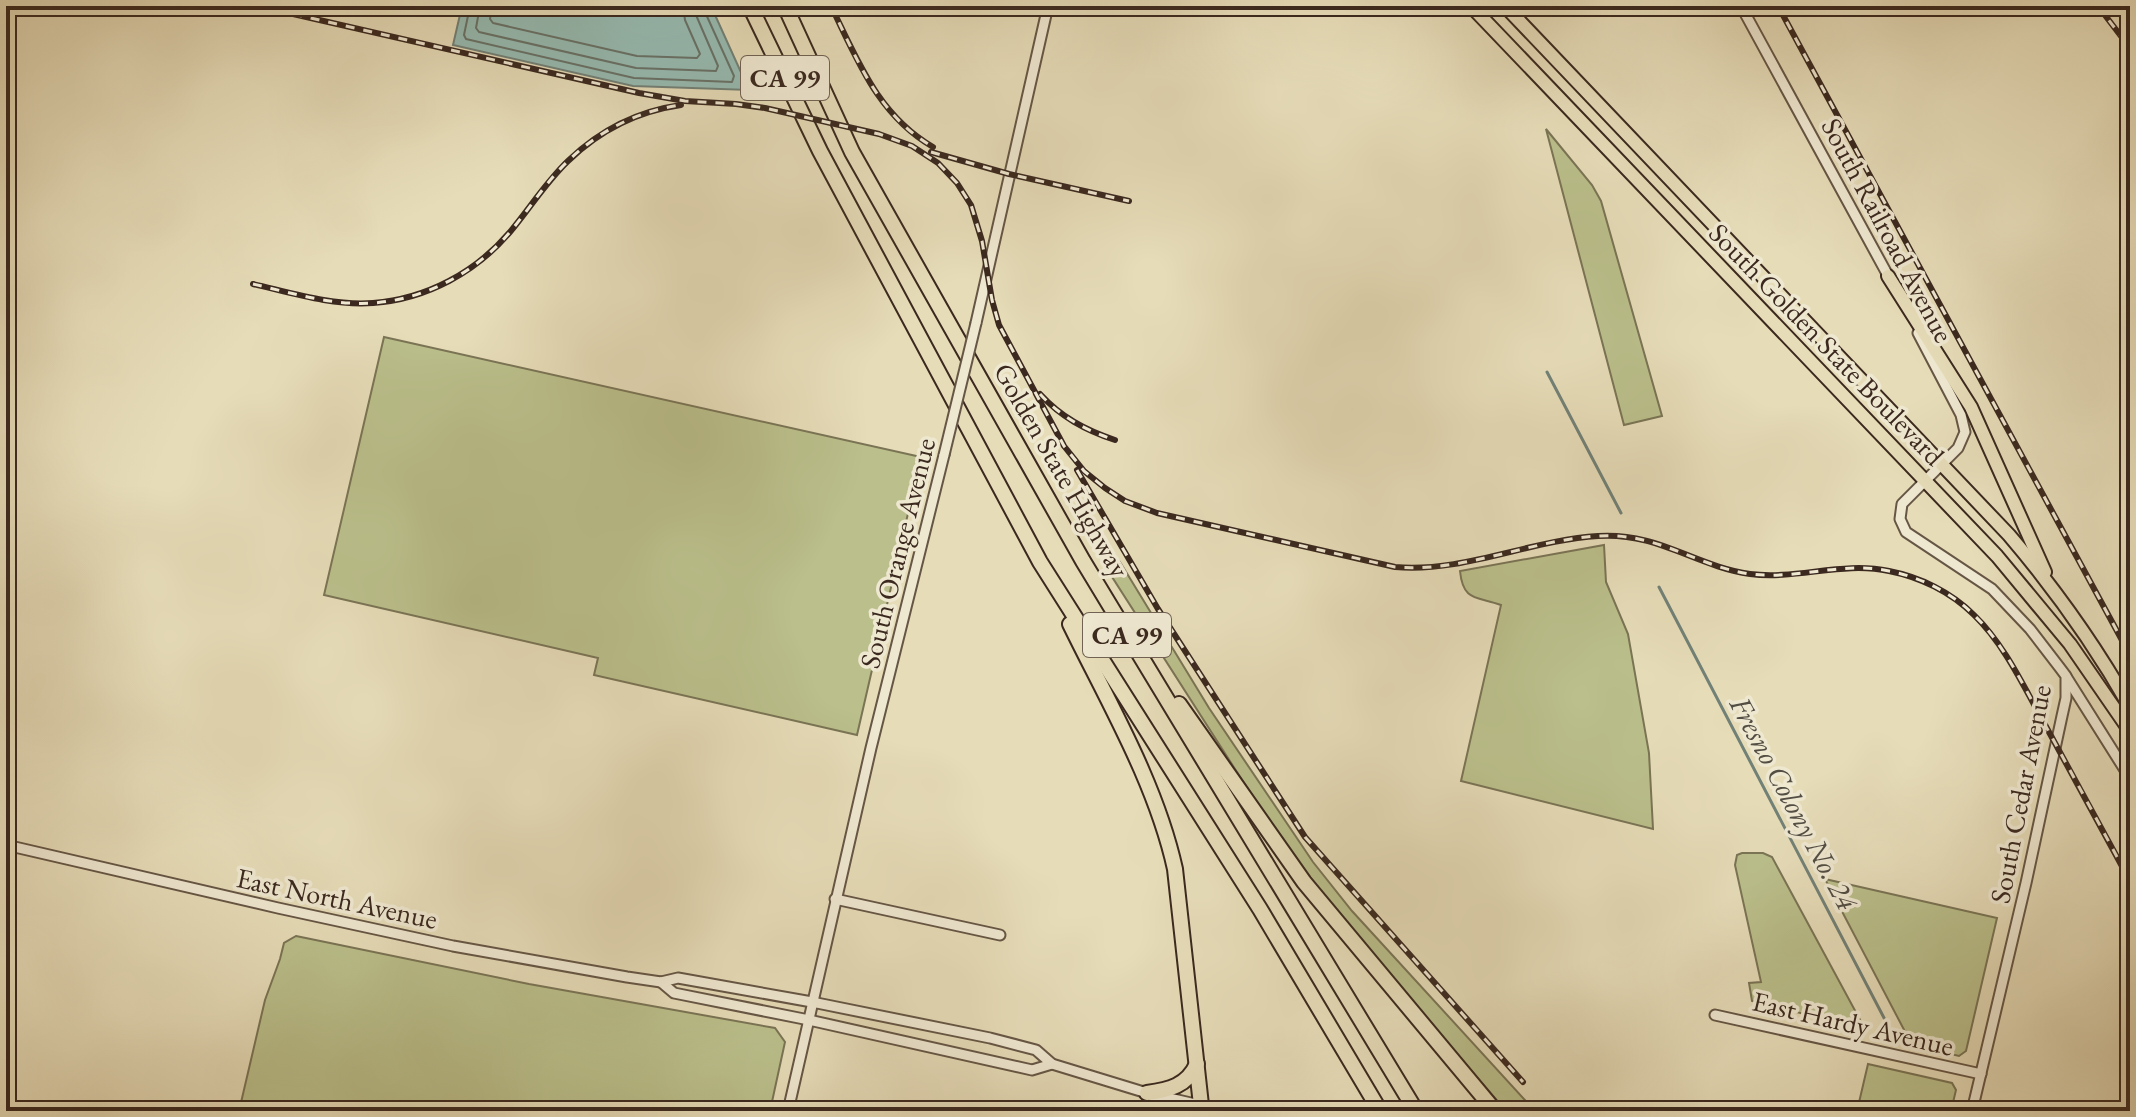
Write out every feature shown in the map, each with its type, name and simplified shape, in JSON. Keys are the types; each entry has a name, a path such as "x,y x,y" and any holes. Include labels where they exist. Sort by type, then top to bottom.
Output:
{"highway":[{"name":"CA 99","path":"750,6 820,151 1040,562 1260,909 1380,1111"},
{"name":"Golden State Highway","path":"785,6 852,152 1099,588 1416,1111"},
{"path":"1040,562 1141,771 1165,830 1175,869 1202,1108"},
{"path":"1099,588 1304,882 1495,1111"},
{"path":"1147,1093 1178,1086 1192,1074 1197,1063"}],"main road":[{"name":"South Golden State Boulevard","path":"1471,6 1934,473 2009,535 2091,641 2130,707"},
{"name":"South Golden State Boulevard","path":"1505,6 1934,473 2088,667 2130,731"},
{"path":"1888,276 1971,407 2051,586"}],"street":[{"name":"South Orange Avenue","path":"788,1111 835,899 976,323 1048,6"},
{"name":"South Railroad Avenue","path":"1741,6 1964,422 1962,443 1934,473"},
{"name":"South Cedar Avenue","path":"1934,473 1905,499 1900,509 1900,519 1906,532 1999,596 2030,629 2066,676 2066,698 1972,1111"},
{"path":"2066,676 2130,778"},
{"name":"East North Avenue","path":"6,845 453,946 661,982 678,978 990,1038 1036,1050 1052,1064 1202,1108 1226,1111"},
{"path":"835,899 1000,935"},
{"name":"East North Avenue","path":"661,982 674,993 1032,1070 1052,1064"},
{"name":"East Hardy Avenue","path":"1715,1015 1981,1074"},
{"path":"1147,1093 1172,1111"}],"green space":[{"path":"1546,129 1592,185 1601,201 1662,416 1624,425"},
{"path":"384,337 921,457 857,735 594,675 598,658 324,595"},
{"path":"1604,545 1606,582 1628,634 1649,753 1653,829 1461,781 1501,605 1468,593 1460,571"},
{"path":"1120,562 1209,708 1313,862 1352,911 1535,1111 1506,1111 1300,867 1107,569"},
{"path":"1763,853 1772,857 1865,1029 1752,1001 1749,983 1761,982 1735,865 1737,855"},
{"path":"1825,879 1997,918 1966,1051 1959,1056 1912,1045"},
{"path":"296,936 529,984 775,1028 785,1042 770,1111 239,1111 265,1000 284,943"},
{"path":"1868,1064 1952,1083 1956,1090 1951,1111 1857,1111"}],"water":[{"path":"462,6 711,6 749,90 633,86 453,45"}],"waterway":[{"name":"Fresno Colony No. 24","path":"1547,372 1621,513"},
{"name":"Fresno Colony No. 24","path":"1659,587 1894,1037"}],"railway":[{"path":"258,6 639,93 685,101 765,108 879,134 912,146 938,163 957,183 971,205 982,241 999,325 1064,446 1084,471 1105,488 1125,501 1157,513 1395,567 1446,565 1547,543 1620,536 1658,544 1711,564 1750,574 1785,575 1854,568 1889,571 1923,581 1955,599 1974,615 2004,652 2130,881"},
{"path":"831,6 861,66 884,103 914,134 933,147"},
{"path":"1778,6 2130,655"},
{"path":"2098,6 2130,48"},
{"path":"2113,6 2130,25"},
{"path":"253,284 343,303 393,300 431,289 466,271 497,246 560,169 593,140 635,117 681,105"},
{"path":"931,152 1009,174 1129,201"},
{"path":"1040,394 1074,422 1115,440"},
{"path":"1077,470 1158,609 1305,837 1523,1082"}]}
